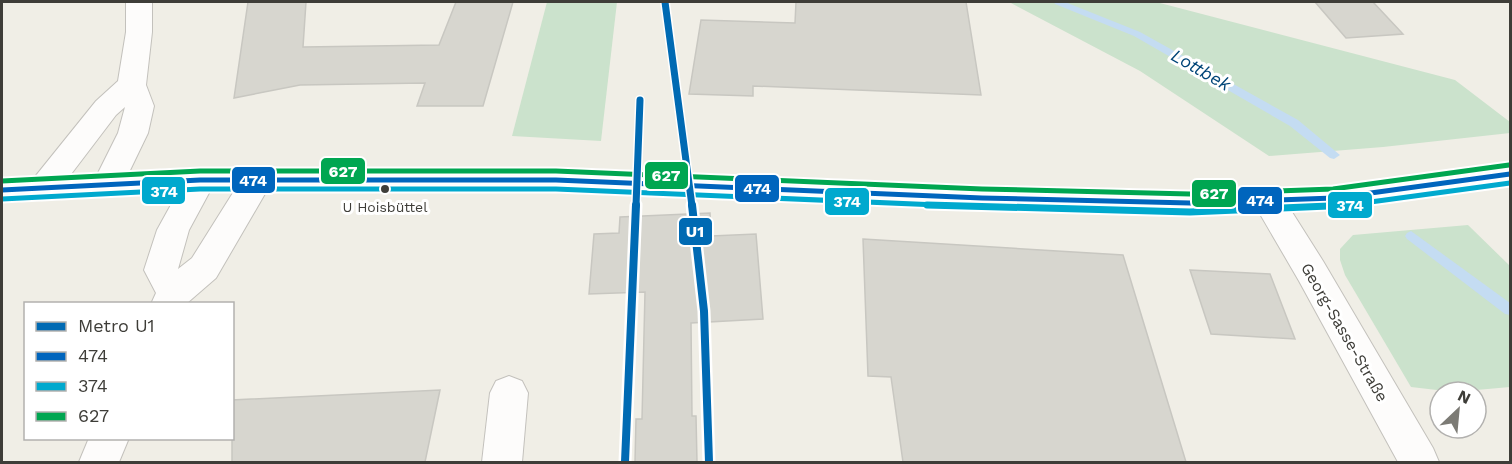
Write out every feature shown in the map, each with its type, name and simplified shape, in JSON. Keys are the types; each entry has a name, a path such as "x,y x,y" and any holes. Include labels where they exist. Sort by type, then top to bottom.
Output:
{"main road":[{"path":"2,190 45,186 200,180 556,180 1065,201 1269,202 1381,193 1510,174"}],"street":[{"path":"109,183 133,133 140,106 132,85 139,32 139,2"},
{"path":"45,186 106,108 132,85"},
{"path":"200,180 173,230 161,270 170,298 204,268 257,180"},
{"name":"Georg-Sasse-Straße","path":"1269,202 1311,271 1419,462"},
{"path":"502,462 509,393"},
{"path":"99,462 108,440"}],"green space":[{"path":"547,2 617,2 601,141 512,136"},
{"path":"1009,2 1156,2 1455,80 1510,122 1510,133 1383,147 1269,156 1140,71"},
{"path":"1468,225 1510,266 1510,387 1488,389 1488,380 1428,380 1428,389 1411,387 1345,275 1340,260 1340,249 1353,235"}],"building":[{"path":"248,2 306,2 303,47 439,45 456,2 513,2 483,106 417,106 425,83 300,85 234,98"},
{"path":"796,2 966,2 981,95 753,86 753,96 689,94 701,20 795,23"},
{"path":"1315,2 1373,2 1403,34 1346,38"},
{"path":"710,213 711,236 756,234 763,319 691,323 692,416 696,416 697,462 635,462 636,419 642,419 645,292 589,294 594,234 619,233 620,217"},
{"path":"863,239 1123,255 1186,462 903,462 891,377 868,376"},
{"path":"1190,270 1270,274 1295,339 1211,334"},
{"path":"440,390 425,462 232,462 234,400"}],"waterway":[{"name":"Lottbek","path":"1058,2 1137,34 1294,123 1334,155"},
{"name":"Lottbek","path":"1411,236 1510,310"}],"metro line":[{"name":"U1","path":"665,2 702,286 709,462"},
{"name":"U1","path":"625,462 640,100"}],"transit line":[{"name":"627","path":"2,181 200,171 556,171 982,189 1190,194 1333,189 1509,165"},
{"name":"474","path":"2,190 200,180 556,180 982,198 1190,203 1334,198 1510,174"},
{"name":"374","path":"2,199 200,189 556,189 982,207 1190,212 1335,207 1510,183"}],"place":[{"name":"U Hoisbüttel","path":"385,189"}]}
